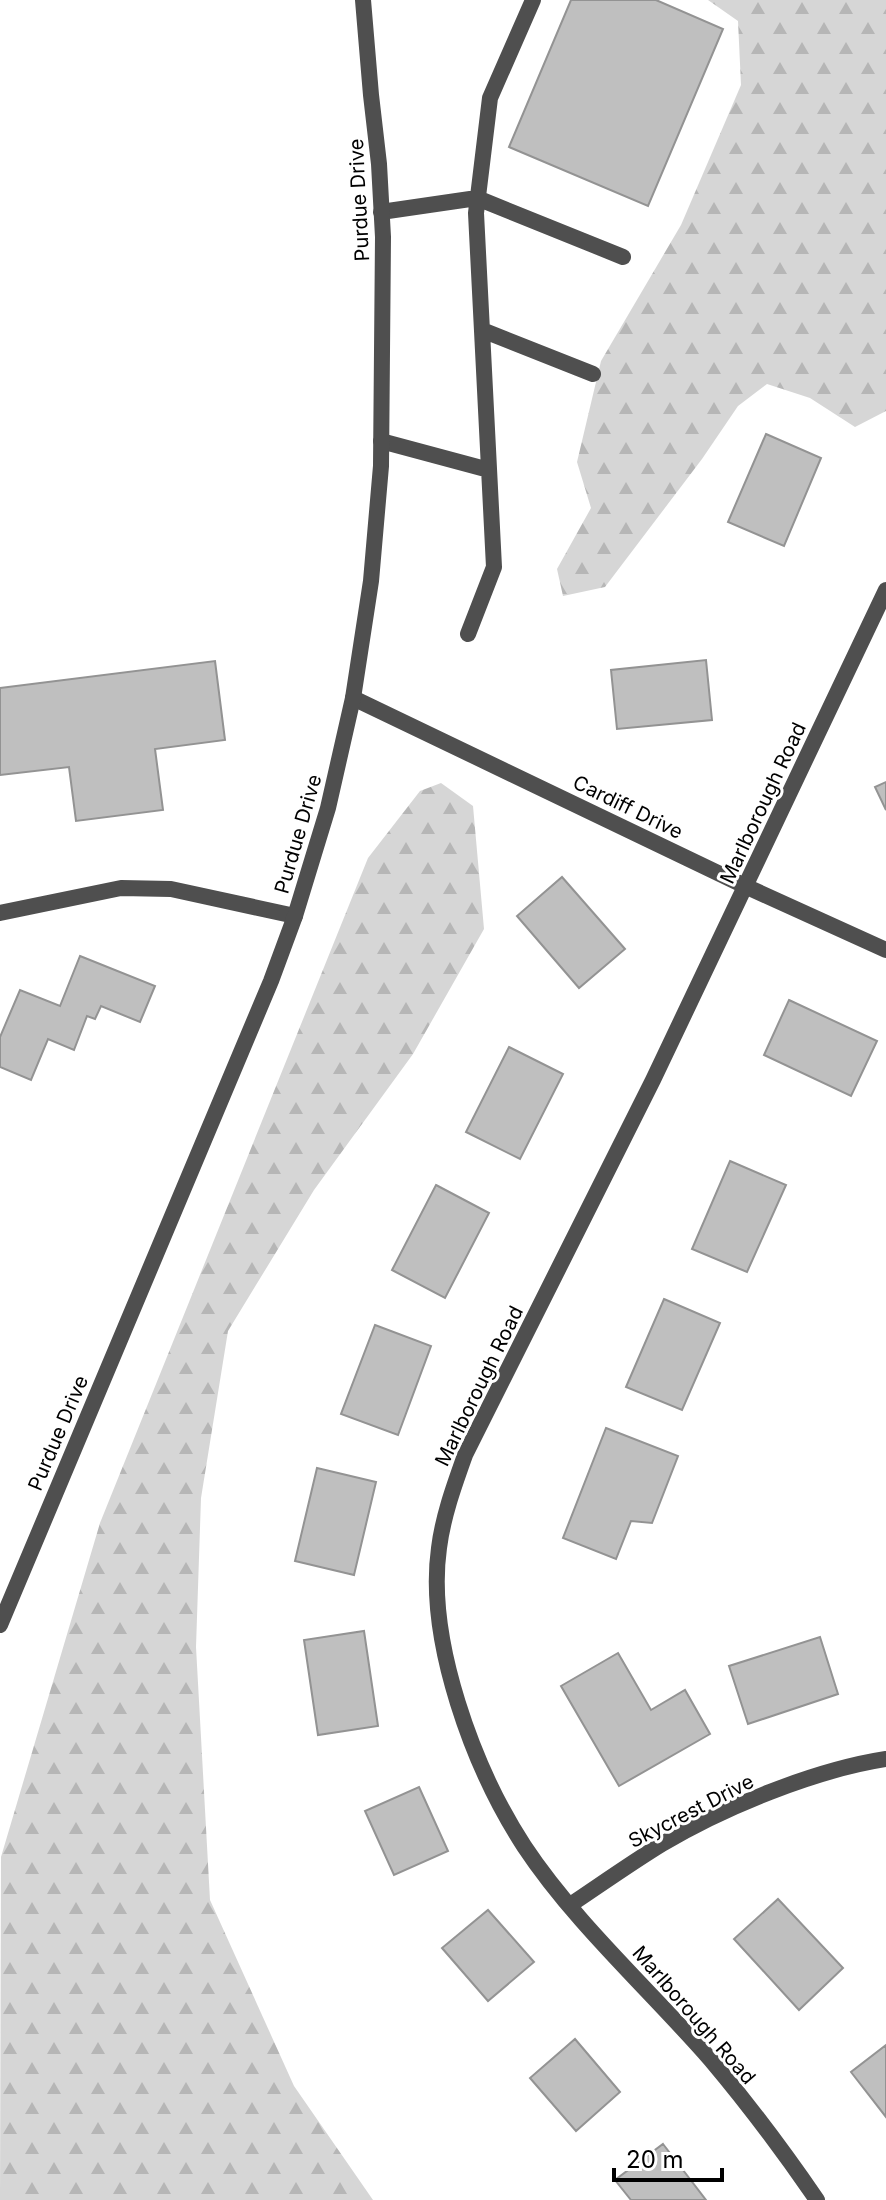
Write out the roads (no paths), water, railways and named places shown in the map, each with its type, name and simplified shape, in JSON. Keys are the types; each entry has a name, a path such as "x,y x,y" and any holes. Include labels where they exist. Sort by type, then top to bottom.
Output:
{"street":[{"name":"Purdue Drive","path":"0,1625 271,981 295,916 328,808 353,698 371,581 381,466 381,212 363,0"},
{"path":"468,634 494,567 477,198 490,98 533,0"},
{"path":"381,212 477,198 623,257"},
{"path":"482,330 593,374"},
{"path":"381,441 489,470"},
{"name":"Marlborough Road","path":"817,2200 779,2145 711,2061 570,1905 517,1833 488,1782 463,1720 446,1657 438,1600 438,1550 448,1501 465,1455 653,1080 886,590"},
{"name":"Cardiff Drive","path":"353,698 745,886 886,950"},
{"path":"0,913 121,888 171,889 295,916"},
{"name":"Skycrest Drive","path":"570,1905 664,1843 730,1809 791,1784 886,1759"}]}
